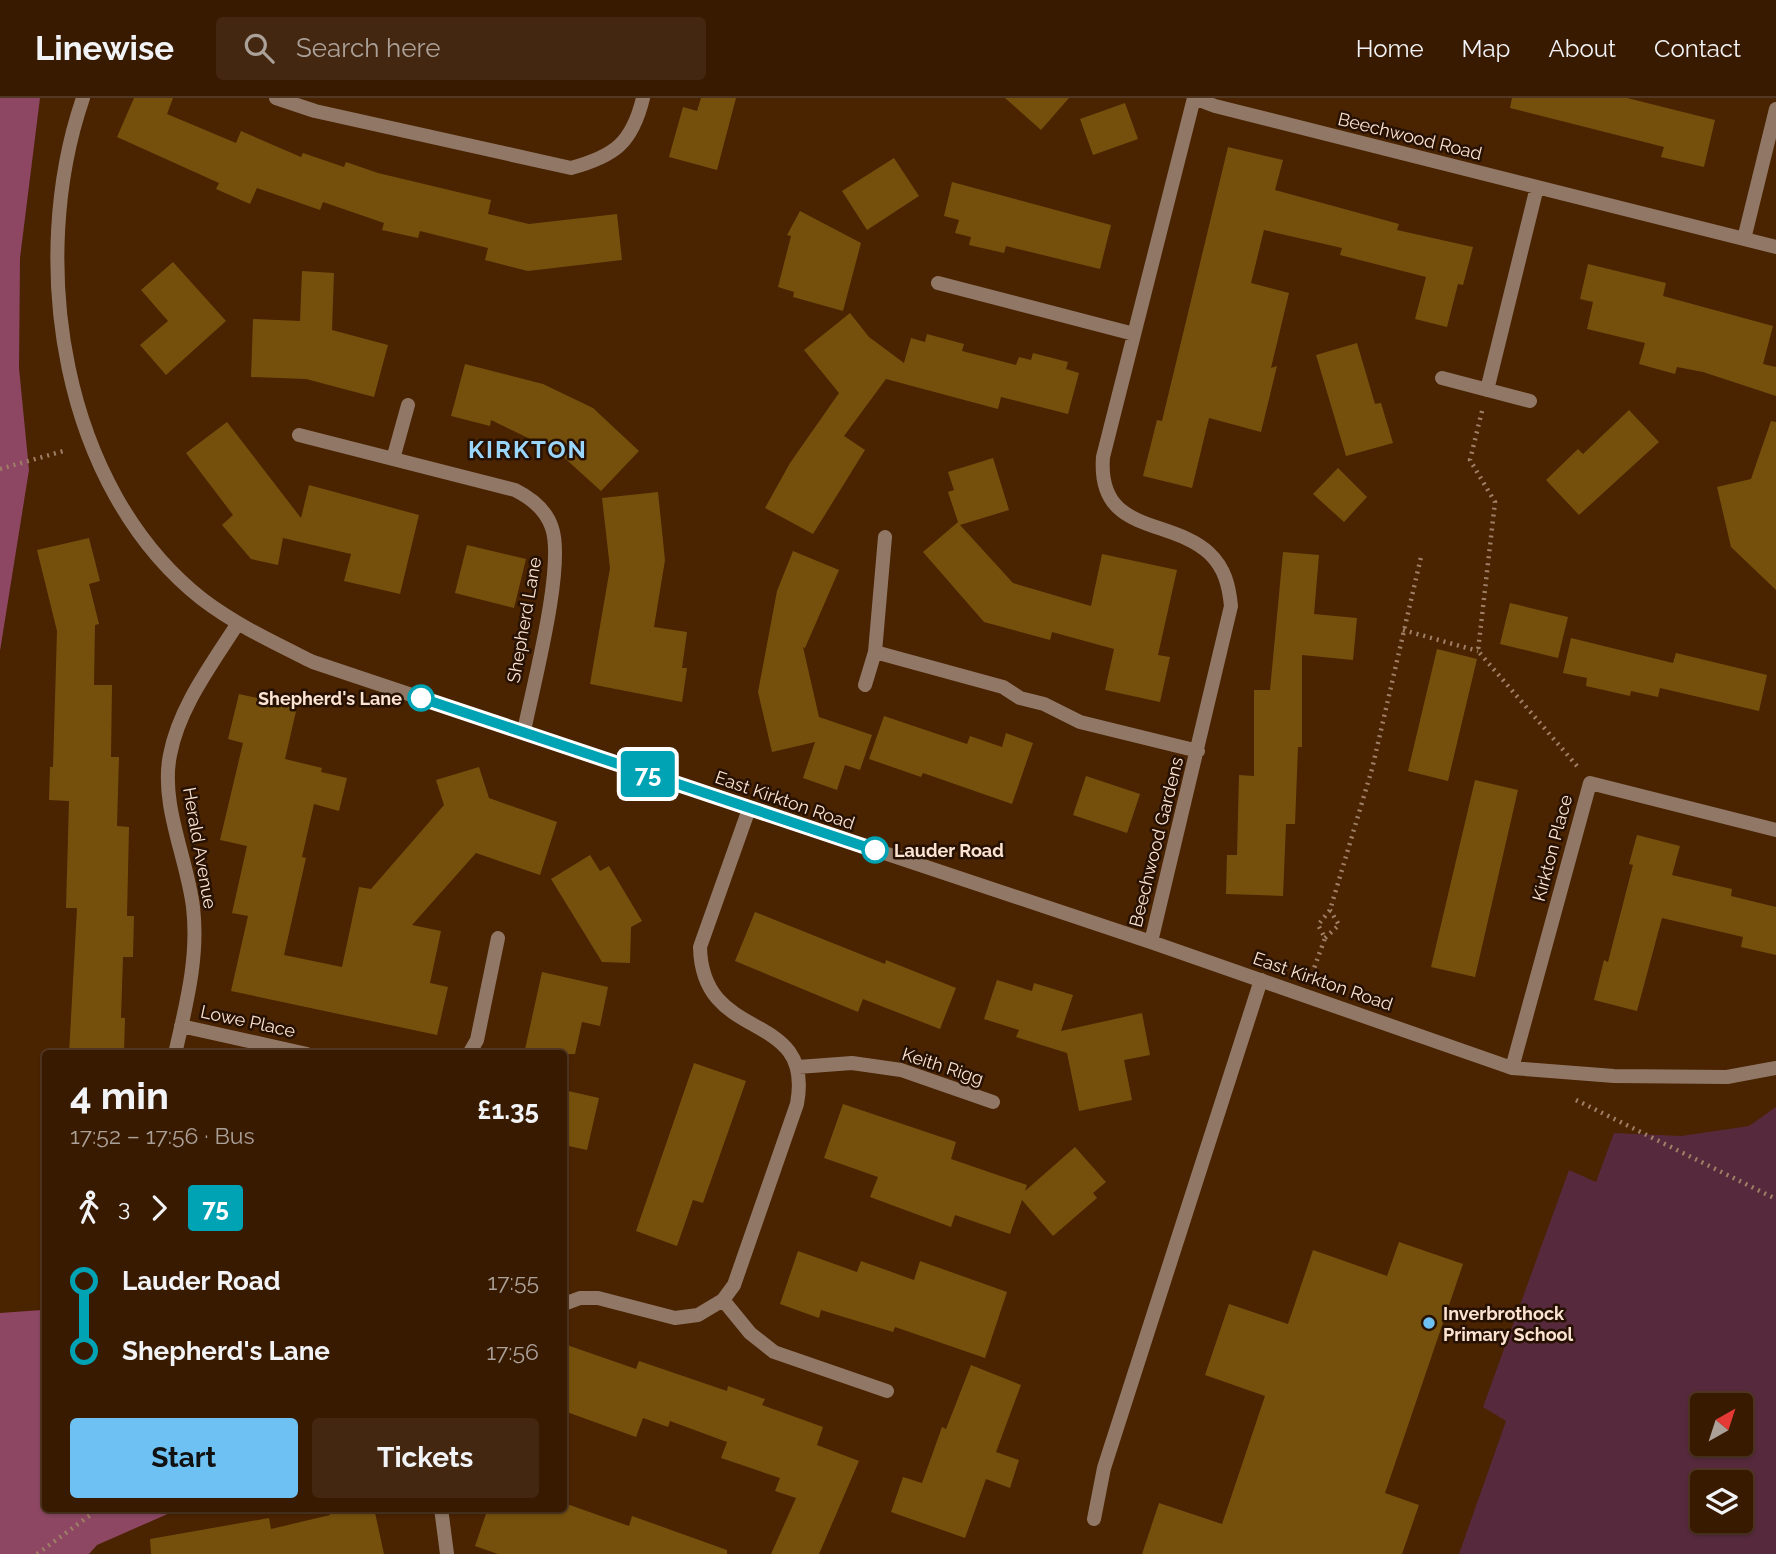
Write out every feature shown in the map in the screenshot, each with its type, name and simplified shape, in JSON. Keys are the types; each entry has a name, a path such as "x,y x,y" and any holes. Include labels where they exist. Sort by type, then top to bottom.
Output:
{"street":[{"name":"East Kirkton Road","path":"83,98 63,188 59,224 58,299 67,364 92,443 115,495 154,553 201,598 238,623 313,662 1151,942 1512,1068 1614,1076 1727,1077 1776,1068"},
{"path":"276,98 316,111 571,168 612,154 637,121 643,98"},
{"name":"Beechwood Road","path":"1161,531 1124,512 1110,496 1101,478 1103,457 1194,98 1776,247"},
{"path":"1744,239 1776,109"},
{"path":"1487,390 1537,187"},
{"path":"939,283 1134,334"},
{"path":"1442,379 1530,401"},
{"path":"393,459 408,405"},
{"name":"Shepherd Lane","path":"299,435 515,490 538,505 552,528 556,563 524,731"},
{"name":"Beechwood Gardens","path":"1151,942 1231,607 1229,584 1221,567 1208,552 1190,541 1161,531"},
{"path":"864,685 875,652 885,537"},
{"name":"Herald Avenue","path":"176,1050 195,945 193,906 169,783 169,758 175,733 191,701 238,623"},
{"name":"Beechwood Gardens","path":"875,652 1003,687 1020,698 1045,704 1080,722 1198,751"},
{"name":"Kirkton Place","path":"1512,1068 1590,783 1776,830"},
{"path":"567,1303 580,1298 598,1298 675,1318 698,1315 723,1300 734,1284 797,1104 800,1087 798,1067 774,1035 737,1017 721,1005 707,987 701,967 700,947 749,809"},
{"path":"471,1050 477,1040 498,938"},
{"path":"1094,1520 1104,1468 1261,980"},
{"name":"Lowe Place","path":"181,1026 289,1050"},
{"name":"Keith Rigg","path":"798,1067 852,1063 901,1070 993,1102"},
{"path":"723,1300 750,1333 774,1352 887,1391"},
{"path":"442,1512 447,1554"}],"path":[{"path":"1478,650 1495,502 1470,460 1487,390"},
{"path":"0,469 92,443"},
{"path":"1325,938 1318,925 1330,910 1372,769 1422,557"},
{"path":"1403,630 1478,650 1499,671 1590,783"},
{"path":"1306,995 1325,938 1339,925 1330,910"},
{"path":"1572,1098 1776,1199"},
{"path":"37,1554 95,1512"}],"shaded area":[{"path":"0,98 40,98 20,258 19,368 29,470 0,651"},
{"path":"1776,1107 1776,1554 1459,1554 1506,1421 1483,1407 1569,1170 1596,1182 1614,1133 1681,1136 1749,1126"},
{"path":"42,1310 42,1512 172,1512 97,1545 89,1554 0,1554 0,1313"}],"building":[{"path":"134,98 173,98 167,114 236,143 241,131 301,157 303,153 344,167 346,162 378,173 491,200 488,214 529,224 617,214 622,260 528,271 485,260 488,248 420,231 418,238 382,230 384,223 323,202 320,210 257,188 250,204 216,189 219,183 117,137"},
{"path":"701,98 736,98 717,170 669,157 683,107 697,111"},
{"path":"1005,98 1069,98 1041,130"},
{"path":"1512,98 1627,98 1715,120 1704,167 1661,157 1664,147 1510,108"},
{"path":"1125,103 1138,139 1093,155 1080,119"},
{"path":"1228,147 1283,160 1275,190 1399,224 1397,230 1473,247 1463,285 1458,284 1447,327 1415,319 1426,277 1340,255 1342,248 1264,230 1251,283 1289,293 1271,368 1277,366 1261,432 1209,418 1192,488 1143,476 1157,420 1162,421"},
{"path":"894,158 919,196 867,230 842,191"},
{"path":"952,182 1111,225 1100,269 1006,246 1004,253 969,245 971,237 955,233 959,220 944,216"},
{"path":"800,211 861,243 843,311 793,297 794,292 778,287 791,236 787,235"},
{"path":"173,262 226,321 166,375 140,345 168,321 141,290"},
{"path":"1588,264 1666,283 1663,296 1773,326 1763,364 1776,367 1776,396 1703,372 1677,367 1675,374 1639,364 1645,343 1587,329 1593,302 1580,299"},
{"path":"302,271 334,273 332,330 388,345 374,397 306,379 251,377 253,319 300,321"},
{"path":"850,313 869,337 904,363 911,338 925,342 927,334 964,344 962,351 1016,365 1019,357 1031,360 1033,353 1068,362 1066,369 1079,373 1068,414 1001,397 998,409 886,379 844,436 865,450 813,534 765,508 790,463 839,393 804,350"},
{"path":"1357,343 1375,404 1381,403 1393,443 1346,456 1316,355"},
{"path":"465,364 543,384 593,408 639,451 601,491 559,453 491,420 490,426 451,416"},
{"path":"1629,410 1659,442 1579,515 1546,480 1578,449 1583,454"},
{"path":"1771,421 1776,422 1776,590 1731,547 1717,487 1751,479"},
{"path":"227,422 301,518 309,485 419,515 400,594 344,581 351,554 283,538 278,565 251,559 222,525 233,515 186,453"},
{"path":"993,458 1009,510 960,525 1013,583 1091,606 1102,554 1177,570 1158,655 1170,657 1160,702 1105,690 1114,649 1052,632 1050,640 984,622 923,552 958,522 948,492 954,490 948,472"},
{"path":"1338,468 1367,497 1344,522 1313,494"},
{"path":"658,492 665,560 654,627 687,632 682,668 687,668 682,702 590,684 610,568 602,498"},
{"path":"89,538 100,581 89,584 99,624 95,625 94,685 112,685 111,757 119,757 117,826 129,827 127,916 134,916 133,957 123,957 121,1018 125,1018 124,1050 69,1050 77,908 66,908 69,801 49,800 50,767 53,767 57,631 37,550"},
{"path":"467,545 526,559 514,608 455,593"},
{"path":"793,551 839,570 805,648 803,647 819,717 872,735 860,770 845,765 837,790 803,778 815,742 772,752 758,692 777,591"},
{"path":"1283,552 1319,555 1314,614 1357,618 1353,660 1302,655 1302,747 1298,747 1295,824 1286,824 1283,896 1226,894 1227,855 1237,855 1239,775 1254,776 1254,690 1270,690"},
{"path":"1510,603 1568,617 1558,658 1500,644"},
{"path":"1571,638 1673,663 1676,653 1767,675 1759,711 1660,688 1658,697 1631,691 1630,696 1586,686 1587,678 1563,673"},
{"path":"1437,649 1477,659 1448,781 1408,771"},
{"path":"239,694 297,707 285,759 322,768 321,772 347,778 339,811 314,804 302,857 306,858 284,955 342,967 359,887 371,889 444,805 436,780 479,767 489,798 557,822 540,875 476,853 412,925 441,931 430,983 448,987 437,1035 231,991 248,916 232,913 247,846 220,840 243,743 228,739"},
{"path":"884,716 967,744 970,736 1002,747 1006,733 1033,743 1012,804 923,773 921,777 869,759"},
{"path":"1086,776 1140,794 1127,833 1073,815"},
{"path":"1475,780 1518,790 1475,977 1431,967"},
{"path":"1637,835 1680,846 1672,875 1732,889 1731,896 1776,907 1776,955 1741,947 1743,937 1662,918 1637,1011 1594,1000 1604,960 1608,962 1633,865 1629,864"},
{"path":"590,855 600,871 609,866 642,921 631,927 630,963 602,962 551,879"},
{"path":"755,912 885,964 886,960 956,988 940,1029 863,999 858,1012 735,961"},
{"path":"542,972 608,987 600,1026 582,1022 575,1054 567,1054 567,1050 525,1050"},
{"path":"997,980 1032,991 1034,983 1073,995 1061,1031 1142,1013 1150,1055 1124,1060 1132,1100 1079,1111 1067,1053 1016,1037 1019,1030 984,1019"},
{"path":"694,1063 746,1081 703,1203 693,1200 677,1246 636,1231"},
{"path":"567,1091 599,1098 587,1150 567,1146"},
{"path":"843,1104 956,1142 951,1159 1027,1185 1025,1191 1075,1147 1106,1182 1093,1193 1097,1198 1053,1236 1022,1200 1010,1234 955,1215 951,1227 870,1197 878,1177 824,1158"},
{"path":"1399,1242 1463,1264 1385,1493 1419,1505 1402,1554 1142,1554 1159,1503 1222,1524 1265,1396 1205,1375 1229,1304 1288,1324 1313,1250 1387,1276"},
{"path":"798,1251 857,1272 861,1261 914,1280 920,1261 1007,1292 985,1358 895,1327 893,1332 821,1310 819,1318 780,1304"},
{"path":"567,1345 636,1369 639,1361 727,1391 728,1386 765,1399 762,1405 823,1427 817,1445 859,1461 819,1554 771,1554 796,1498 775,1491 780,1478 721,1458 727,1442 670,1421 668,1427 643,1418 636,1437 567,1412"},
{"path":"971,1365 1021,1385 996,1452 1019,1460 1010,1488 986,1479 965,1538 891,1512 903,1477 922,1483 942,1427 946,1429"},
{"path":"567,1504 629,1526 632,1516 727,1550 727,1554 498,1554 475,1546 487,1512 567,1512"},
{"path":"330,1512 375,1512 384,1554 151,1554 150,1539 269,1518 271,1529 330,1515"}],"bus line":[{"name":"75","path":"421,698 875,850"}],"place":[{"name":"Shepherd's Lane","path":"421,698"},
{"name":"Lauder Road","path":"875,850"},
{"name":"Inverbrothock Primary School","path":"1429,1323"}],"district":[{"name":"KIRKTON","path":"528,449"}]}
